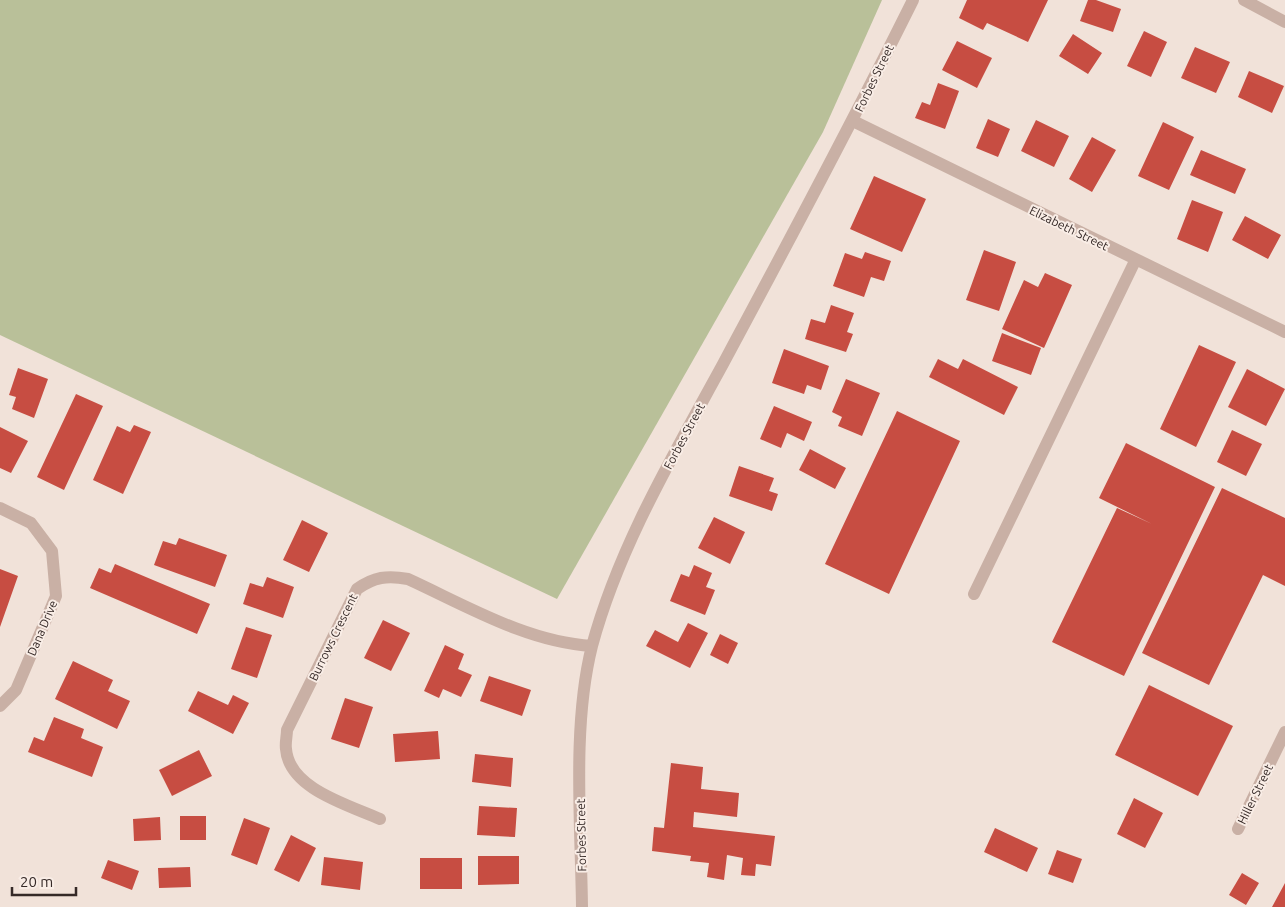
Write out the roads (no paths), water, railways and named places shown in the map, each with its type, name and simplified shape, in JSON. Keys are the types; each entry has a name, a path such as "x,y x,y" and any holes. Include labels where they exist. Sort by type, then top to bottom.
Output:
{"street":[{"name":"Forbes Street","path":"582,907 580,794 582,703 592,646 613,582 655,489 853,121 913,0"},
{"path":"1244,0 1285,22"},
{"name":"Elizabeth Street","path":"853,121 1135,261 1285,332"},
{"path":"974,594 1135,261"},
{"name":"Dana Drive","path":"0,508 31,523 52,551 56,596 16,690 0,706"},
{"name":"Burrows Crescent","path":"380,819 307,786 292,770 286,750 287,730 357,589 372,579 390,576 408,579 534,636 570,645 592,646"},
{"name":"Hiller Street","path":"1238,829 1285,732"}]}
